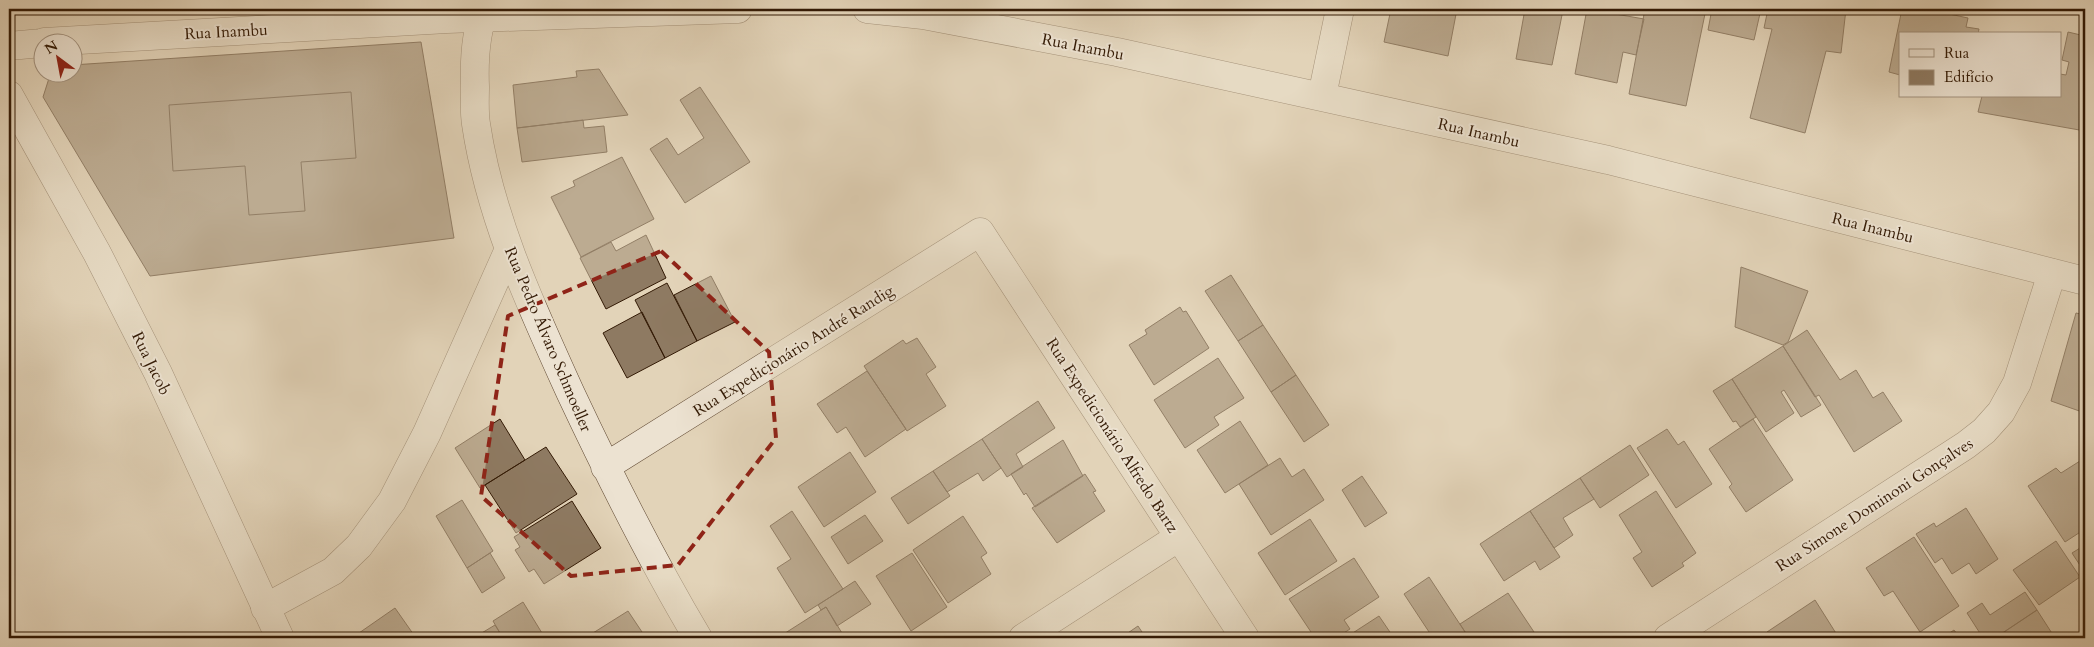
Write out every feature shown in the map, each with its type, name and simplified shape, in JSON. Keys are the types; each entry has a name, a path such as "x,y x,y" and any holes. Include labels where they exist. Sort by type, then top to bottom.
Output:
{"street":[{"name":"Rua Inambu","path":"82,40 483,13 738,9"},
{"name":"Rua Inambu","path":"867,9 933,16 1117,52 1322,96 1617,162 2085,281"},
{"path":"1322,96 1340,9"},
{"name":"Rua Pedro Álvaro Schmoeller","path":"483,13 474,61 476,123 487,178 509,249 546,338 606,467 631,517 698,638"},
{"name":"Rua Inambu","path":"9,46 32,44"},
{"name":"Rua Jacob","path":"9,95 97,253 158,373 280,638"},
{"name":"Rua Expedicionário André Randig","path":"606,467 980,232"},
{"name":"Rua Expedicionário Alfredo Bartz","path":"980,232 1244,638"},
{"path":"265,608 333,571 360,546 392,501 427,433 509,249"},
{"name":"Rua Simone Dominoni Gonçalves","path":"1668,638 1966,445 1984,430 2000,412 2017,383 2052,273"},
{"path":"1023,638 1178,536"}],"highlighted area":[{"path":"661,251 769,352 776,438 678,565 571,576 481,496 508,316"}],"building":[{"path":"1391,9 1457,9 1448,56 1384,42"},
{"path":"1525,9 1563,10 1552,65 1516,59"},
{"path":"1587,9 1644,19 1636,55 1623,52 1617,83 1575,74"},
{"path":"1645,9 1706,9 1686,106 1629,94"},
{"path":"1712,9 1761,9 1754,40 1708,30"},
{"path":"1768,9 1846,9 1841,53 1826,51 1805,133 1750,118 1772,29 1764,28"},
{"path":"1902,9 1926,9 1968,18 1966,27 1979,29 1978,32 1899,32 1899,75 1889,72"},
{"path":"2068,32 2085,36 2085,131 1978,112 1982,98 2062,98 2062,74 2066,75 2069,62 2062,60"},
{"path":"421,42 454,238 150,276 43,97 48,82 82,82 82,64"},
{"path":"599,69 628,115 517,128 513,85 577,77 576,71"},
{"path":"700,87 750,162 685,203 650,149 667,138 678,155 704,138 680,100"},
{"path":"351,92 356,158 301,162 305,211 249,215 245,166 173,171 169,105"},
{"path":"583,120 584,128 604,126 607,152 522,162 517,128"},
{"path":"622,157 654,219 581,257 551,197 575,186 573,181"},
{"path":"646,235 666,278 606,309 580,258 611,242 616,251"},
{"path":"1741,267 1808,291 1788,342 1783,345 1735,327"},
{"path":"1231,275 1263,325 1238,341 1205,291"},
{"path":"711,276 735,322 697,341 674,295"},
{"path":"667,283 697,341 665,358 635,300"},
{"path":"1180,307 1183,312 1186,311 1209,348 1154,385 1129,345 1147,334 1145,330"},
{"path":"642,312 665,358 627,378 603,333"},
{"path":"2076,313 2085,315 2085,413 2051,401"},
{"path":"1263,325 1296,375 1271,392 1238,341"},
{"path":"1807,330 1840,380 1856,370 1873,398 1883,392 1902,421 1854,452 1819,395 1815,397 1783,346"},
{"path":"917,338 936,367 926,374 946,406 907,431 864,366 903,340 906,344"},
{"path":"1783,346 1821,405 1801,417 1784,390 1781,392 1794,413 1766,432 1732,379"},
{"path":"1218,358 1244,398 1214,417 1219,425 1185,448 1154,400"},
{"path":"867,371 906,429 865,457 846,427 837,433 817,404"},
{"path":"1296,375 1329,425 1304,442 1271,392"},
{"path":"1732,379 1756,417 1740,427 1736,421 1733,422 1713,391"},
{"path":"1038,401 1055,428 1016,454 1023,467 1007,477 982,439"},
{"path":"500,419 525,460 480,488 455,448"},
{"path":"1753,419 1793,480 1746,512 1729,487 1732,484 1709,449"},
{"path":"1240,421 1268,465 1225,493 1197,450"},
{"path":"1667,429 1678,445 1684,441 1712,484 1676,508 1637,448"},
{"path":"982,439 1001,468 983,481 978,473 947,492 933,471"},
{"path":"1063,440 1083,476 1035,507 1026,493 1024,495 1011,474"},
{"path":"1630,445 1649,475 1600,508 1580,478"},
{"path":"546,447 577,494 516,533 485,485"},
{"path":"850,452 876,492 824,527 798,487"},
{"path":"1280,458 1292,477 1304,469 1324,500 1271,535 1239,484"},
{"path":"2080,461 2085,470 2085,529 2065,542 2028,486 2056,468 2061,473"},
{"path":"933,471 950,496 908,524 891,498"},
{"path":"1085,474 1096,491 1093,492 1105,511 1057,543 1032,508"},
{"path":"1362,476 1387,513 1365,527 1342,490"},
{"path":"1580,478 1594,499 1563,518 1573,535 1554,548 1530,511"},
{"path":"1656,491 1696,553 1682,563 1684,566 1652,587 1633,558 1642,552 1619,515"},
{"path":"462,500 493,551 467,568 436,516"},
{"path":"572,501 601,548 544,584 534,569 529,572 515,550 520,547 514,537"},
{"path":"1966,508 1998,559 1976,574 1969,563 1952,574 1942,558 1935,563 1916,534 1934,523 1936,527"},
{"path":"792,511 843,589 805,613 777,568 791,559 770,526"},
{"path":"1530,511 1560,557 1540,570 1535,561 1504,581 1480,544"},
{"path":"865,515 883,541 848,564 831,537"},
{"path":"963,516 987,553 981,557 991,574 948,603 913,550"},
{"path":"1310,519 1337,561 1285,595 1258,553"},
{"path":"1914,537 1959,606 1920,632 1893,591 1884,596 1866,568"},
{"path":"2056,541 2080,577 2039,605 2013,570"},
{"path":"2085,545 2085,573 2072,553"},
{"path":"490,553 505,578 482,593 467,568"},
{"path":"912,553 947,607 911,631 876,576"},
{"path":"1354,558 1379,597 1344,620 1350,629 1336,638 1315,638 1289,599"},
{"path":"1429,577 1465,632 1455,638 1433,638 1404,594"},
{"path":"855,581 871,604 837,626 826,607 821,610 818,605"},
{"path":"2025,592 2037,610 1995,638 1983,638 1967,613 1982,603 1990,615"},
{"path":"1508,593 1538,638 1469,638 1460,624"},
{"path":"1815,600 1839,638 1772,638 1767,632"},
{"path":"523,602 545,638 503,638 493,621"},
{"path":"826,607 845,638 779,637"},
{"path":"395,608 416,638 363,638 359,633"},
{"path":"2037,610 2055,638 1995,638"},
{"path":"628,611 646,638 585,638"},
{"path":"1379,616 1394,638 1345,638"},
{"path":"495,625 503,638 475,637"},
{"path":"1138,626 1146,638 1122,637"},
{"path":"1954,630 1960,638 1942,638"}]}
